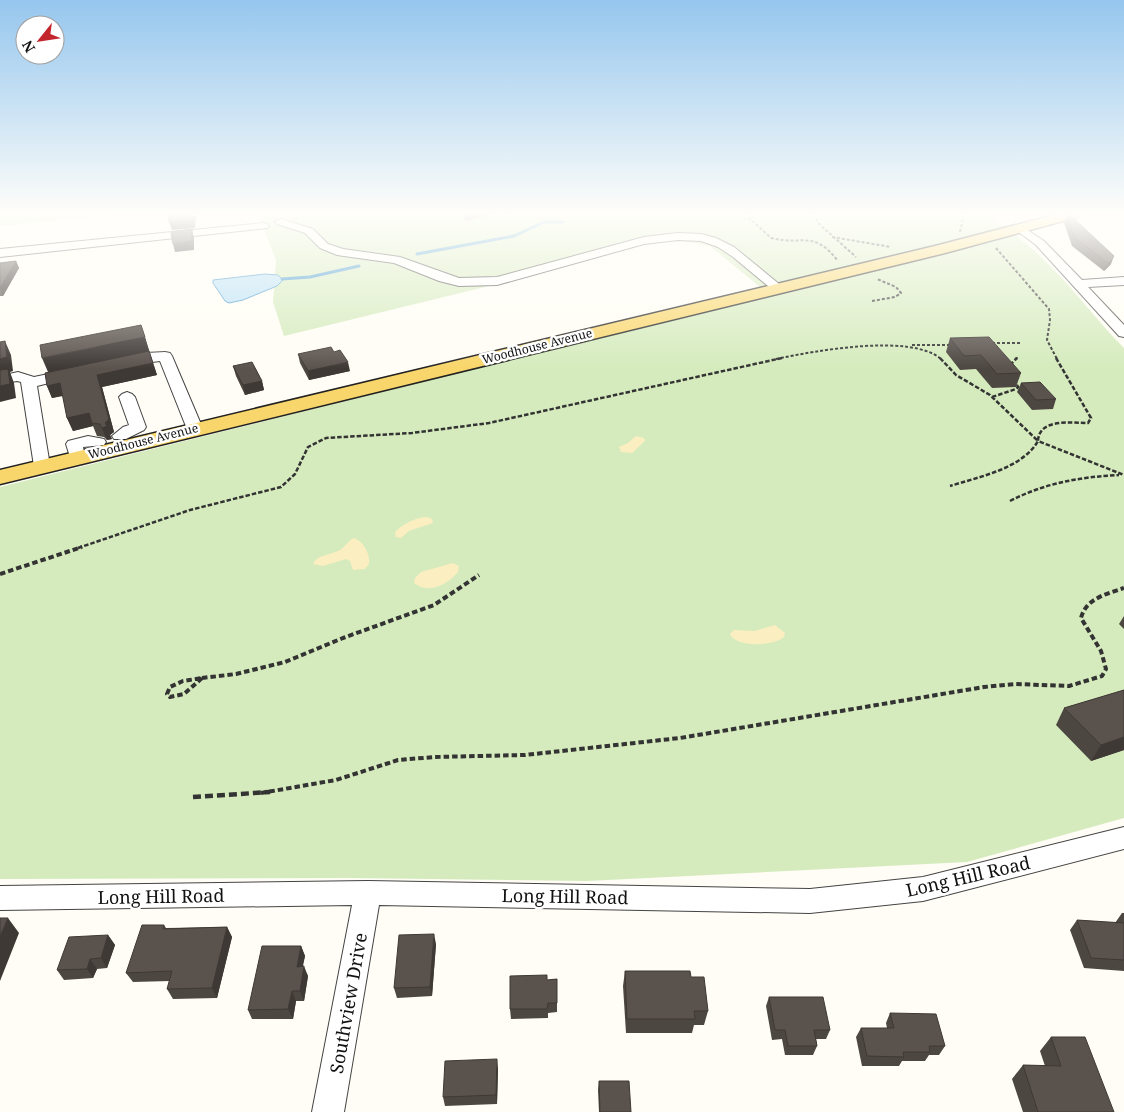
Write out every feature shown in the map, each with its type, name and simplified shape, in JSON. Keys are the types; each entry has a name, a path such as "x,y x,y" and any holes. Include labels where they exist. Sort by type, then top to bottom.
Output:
{"main road":[{"name":"Woodhouse Avenue","path":"0,476 78,457 130,433 196,428 869,266"}],"street":[{"path":"411,266 443,278 467,282 497,281 552,266"},
{"path":"749,266 778,288"},
{"path":"1062,266 1124,333"},
{"path":"1079,284 1124,281"},
{"path":"116,363 146,357 165,356 196,428"},
{"path":"29,383 87,370"},
{"path":"0,380 18,376 28,379 42,466"},
{"path":"127,397 130,433"},
{"path":"78,457 74,444 94,439"},
{"name":"Long Hill Road","path":"0,898 368,893 810,900 923,889 1124,838"},
{"name":"Southview Drive","path":"328,1112 368,893"}],"path":[{"path":"853,266 861,268 901,292 895,297 872,301"},
{"path":"950,486 1018,461 1034,449 1039,433 1044,427 1057,423 1088,422 1092,418 1048,344 1047,334 1052,321 1049,308 1013,266"},
{"path":"988,343 1022,343"},
{"path":"0,574 190,510 282,487 294,478 304,450 317,440 412,434 489,423 790,356 854,346 958,344"},
{"path":"892,345 916,347 933,354 948,365 956,375 992,397 1038,441 1123,475"},
{"path":"1008,371 1013,360 1019,357"},
{"path":"992,397 1016,389 1018,387 1014,378"},
{"path":"1010,501 1037,488 1060,482 1083,477 1123,475"},
{"path":"203,678 182,695 170,697 167,694 170,687 176,684 203,678 236,674 285,662 343,638 434,605 479,574"},
{"path":"193,797 256,794 299,788 336,780 398,760 435,757 525,755 651,741 819,716 1001,684 1070,686 1102,676 1106,669 1101,651 1081,618 1082,612 1091,602 1124,588"}],"green space":[{"path":"276,266 562,266 493,285 284,336 273,302"},
{"path":"734,266 1050,266 1124,348 1124,818 967,862 587,881 349,878 0,879 0,487 770,295"}],"sand":[{"path":"636,436 644,438 645,441 632,453 621,452 619,447 628,443"},
{"path":"427,517 432,519 433,523 409,531 401,538 396,537 395,532 406,524 418,518"},
{"path":"354,538 361,542 367,552 369,564 365,569 353,570 350,561 346,559 323,566 313,564 320,557 340,550"},
{"path":"453,563 459,566 458,572 444,584 426,588 414,583 415,578 421,572"},
{"path":"775,625 785,633 784,637 764,644 739,642 733,639 730,634 734,630 754,631"}],"water":[{"path":"265,274 278,275 283,280 277,286 243,300 229,303 225,301 213,283 213,280"}],"building":[{"path":"0,266 13,266 0,288"},
{"path":"141,325 145,337 42,358 40,345"},
{"path":"989,337 1021,373 997,374 981,355 964,356 950,338"},
{"path":"5,341 7,357 0,359 0,342"},
{"path":"331,347 334,352 340,350 348,362 308,371 298,354"},
{"path":"149,351 153,363 97,375 109,419 105,423 107,426 102,428 100,424 92,423 89,413 67,418 60,383 47,386 45,373"},
{"path":"252,362 262,381 243,385 233,366"},
{"path":"8,369 10,384 0,386 0,370"},
{"path":"1040,382 1056,399 1036,400 1021,383"},
{"path":"1124,690 1124,737 1101,745 1064,708"},
{"path":"0,918 8,918 0,936"},
{"path":"1077,920 1124,923 1124,960 1091,958"},
{"path":"142,925 164,925 163,929 227,927 212,988 167,989 172,971 126,973"},
{"path":"434,934 430,987 394,988 399,935"},
{"path":"108,935 101,958 90,959 87,969 57,970 69,937"},
{"path":"262,946 301,946 297,967 304,966 300,991 292,991 288,1009 248,1010"},
{"path":"625,971 690,971 691,977 704,977 708,1011 694,1011 695,1019 627,1019"},
{"path":"547,975 547,980 557,979 557,1003 548,1003 547,1009 510,1009 510,976"},
{"path":"769,997 823,997 830,1030 814,1030 817,1046 788,1046 785,1030 775,1030"},
{"path":"890,1013 936,1014 945,1046 929,1046 930,1052 903,1052 904,1057 867,1056 861,1028 894,1028"},
{"path":"1051,1037 1085,1037 1114,1112 1038,1112 1023,1065 1061,1066"},
{"path":"497,1059 496,1095 443,1097 445,1061"},
{"path":"599,1081 629,1081 631,1112 600,1112"}],"waterway":[{"path":"282,279 310,277 359,266"}]}
